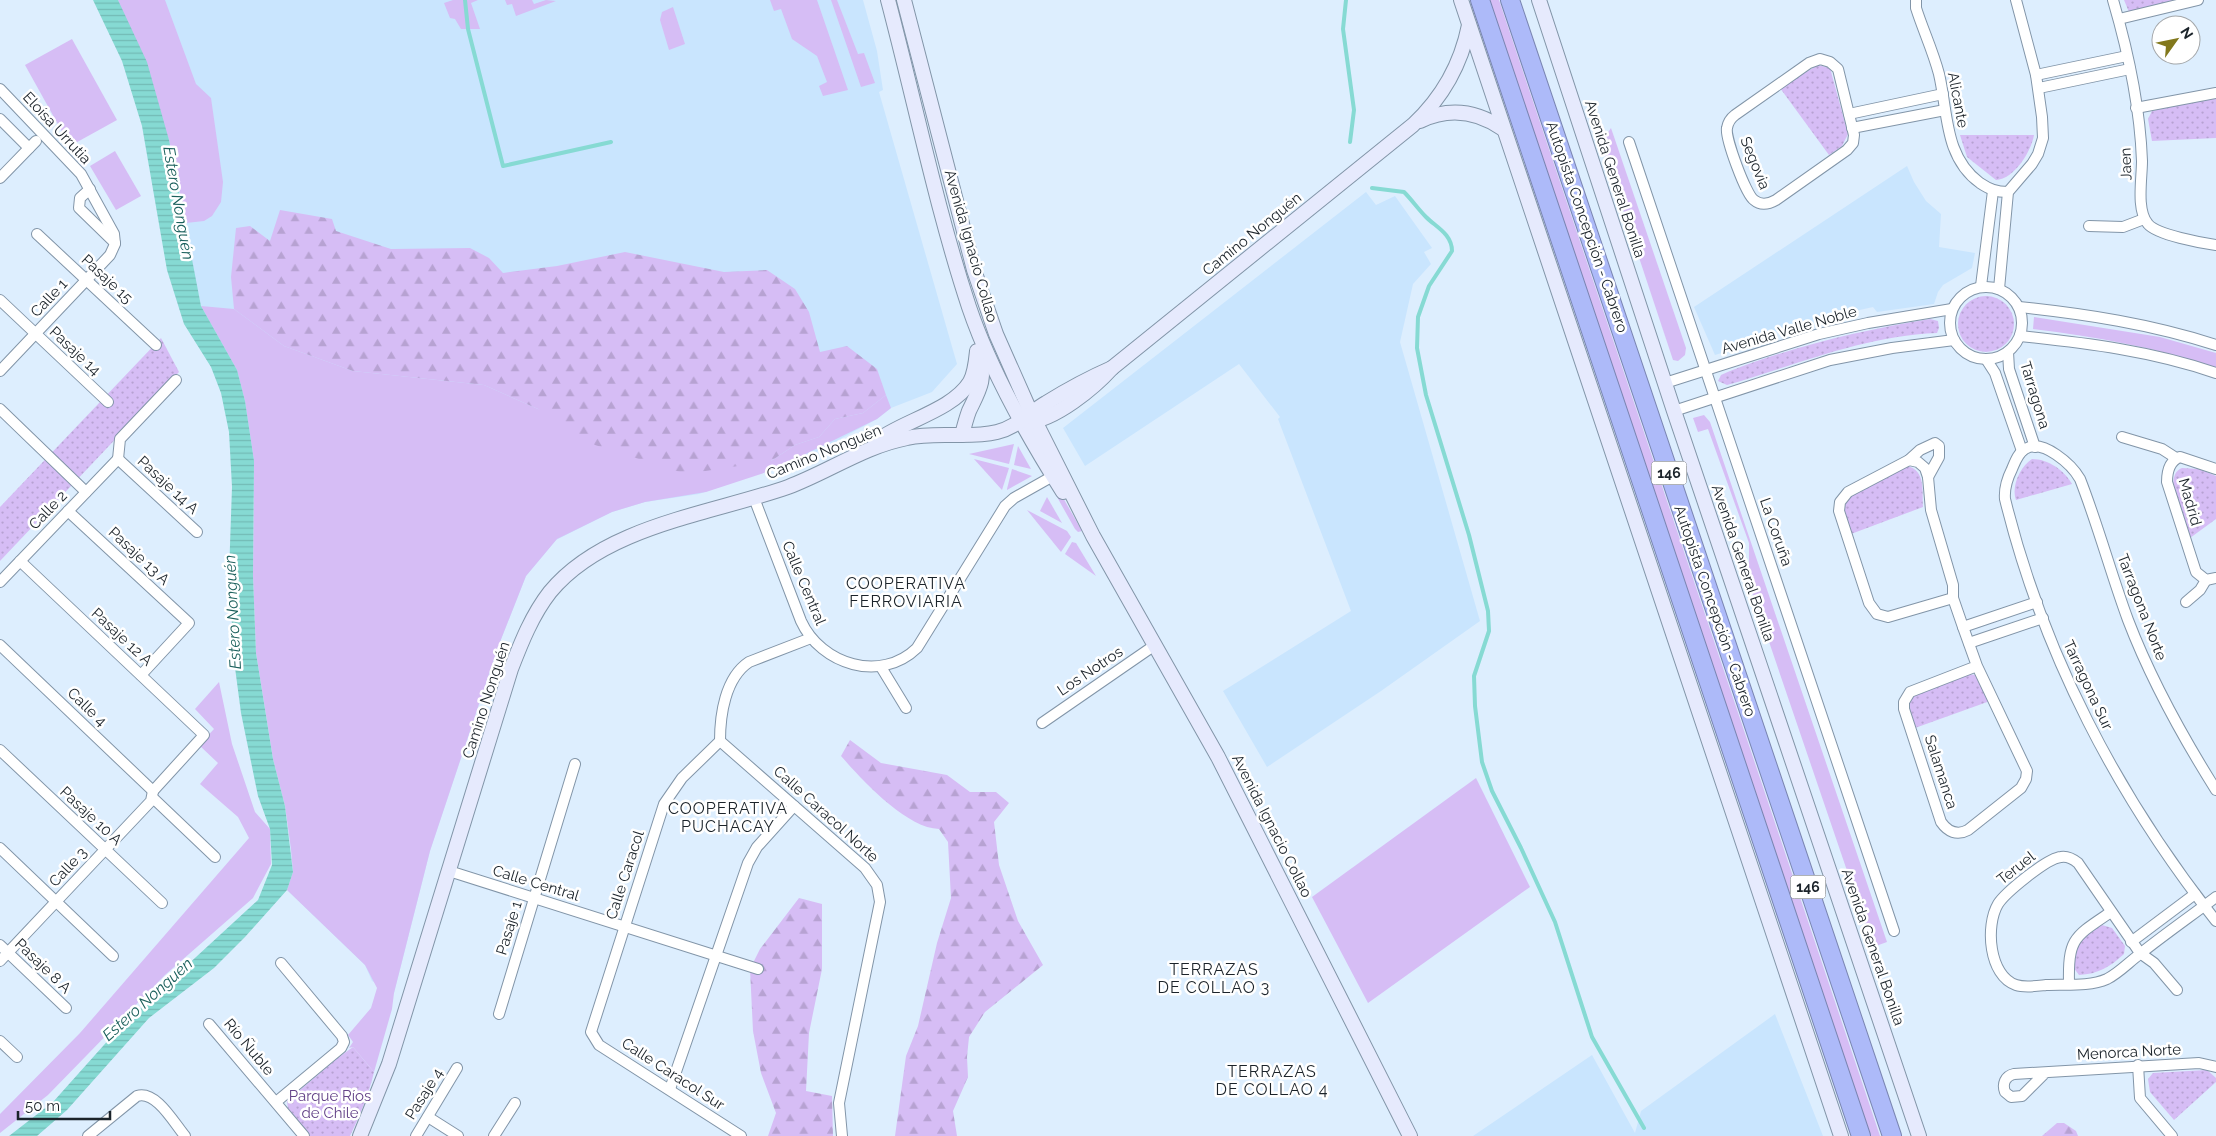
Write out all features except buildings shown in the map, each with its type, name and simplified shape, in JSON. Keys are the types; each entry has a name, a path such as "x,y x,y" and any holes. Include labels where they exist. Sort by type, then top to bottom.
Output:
{"highway":[{"name":"Autopista Concepción - Cabrero","path":"1480,0 1862,1136"},
{"name":"Autopista Concepción - Cabrero","path":"1510,0 1892,1136"}],"main road":[{"name":"Avenida Ignacio Collao","path":"888,0 910,94 970,308 990,358 1029,419 1201,724 1279,872 1410,1136"},
{"name":"Avenida Ignacio Collao","path":"904,0 984,304 1053,476 1094,536"},
{"path":"1461,0 1841,1136"},
{"name":"Avenida General Bonilla","path":"1539,0 1674,411 1919,1136"},
{"name":"Camino Nonguén","path":"360,1136 389,1064 511,669 535,615 549,593 578,565 624,538 798,483 858,455 904,438 924,435 962,435 998,432 1029,419 1051,416 1098,382 1112,368 1413,125 1437,100 1447,85 1461,55 1469,24"},
{"name":"Camino Nonguén","path":"1413,125 1439,114 1460,112 1482,117 1503,129"},
{"path":"962,435 968,412 982,381 982,364 970,324 970,308"},
{"path":"858,455 898,427 942,406 960,393 973,375 977,351"}],"street":[{"name":"Alicante","path":"1916,0 1916,8 1932,51 1943,94 1950,138 1958,159 1976,180 1994,191"},
{"path":"1999,289 2008,192 2032,164 2042,144 2043,127 2039,88 2016,0"},
{"name":"Jaen","path":"2113,0 2130,69 2136,108 2142,155 2142,206 2144,219"},
{"path":"2119,19 2198,0"},
{"path":"2036,75 2127,56"},
{"name":"Segovia","path":"1820,59 1830,62 1838,70 1849,114 1854,139 1850,147 1776,200 1766,204 1756,202 1749,196 1727,132 1728,124 1735,115 1809,63 1820,59"},
{"path":"2039,88 2130,69"},
{"name":"Eloísa Urrutia","path":"0,89 81,174 90,189"},
{"path":"2136,108 2216,93"},
{"path":"1849,114 1943,94"},
{"path":"1852,128 1945,110"},
{"path":"0,119 33,144 0,178"},
{"name":"La Coruña","path":"1629,142 1894,931"},
{"path":"90,189 114,234 116,244 79,208 80,198 90,189"},
{"path":"1981,286 1994,191 2008,192"},
{"path":"2089,226 2123,227 2144,219 2156,230 2216,245"},
{"name":"Pasaje 15","path":"37,234 156,346"},
{"name":"Calle 1","path":"0,371 112,253 116,244"},
{"path":"1981,286 1999,289 2007,293 2019,307 2022,323 2020,336 2008,352 1986,359 1967,354 1954,340 1950,324 1952,309 1967,291 1981,286"},
{"name":"Pasaje 14","path":"0,300 108,402"},
{"path":"2019,307 2132,322 2216,345"},
{"name":"Avenida Valle Noble","path":"1665,383 1819,334 1868,323 1952,309"},
{"path":"2020,336 2128,349 2216,374"},
{"path":"1674,411 1837,358 1908,345 1954,340"},
{"name":"Tarragona","path":"2008,352 2009,369 2035,447"},
{"name":"Tarragona","path":"1986,359 1995,373 2022,451"},
{"path":"118,458 120,439 176,380"},
{"path":"0,409 86,492"},
{"name":"Madrid","path":"2122,437 2162,449 2176,458 2185,458 2216,469"},
{"path":"1928,476 1939,457 1939,446 1933,443 1924,447 1909,460 1845,494 1840,502 1840,515 1869,603 1877,614 1888,616 1953,598"},
{"path":"2022,451 2035,447"},
{"name":"Tarragona Norte","path":"2035,447 2063,459 2080,479 2117,591 2141,652 2171,714 2216,790"},
{"name":"Tarragona Sur","path":"2022,451 2009,475 2005,499 2043,618 2075,695 2121,784 2156,840 2216,921"},
{"name":"Calle 2","path":"0,582 118,458"},
{"name":"Pasaje 14 A","path":"118,458 196,532"},
{"name":"Madrid","path":"2176,458 2168,470 2168,488 2196,572 2211,579 2186,602"},
{"path":"1909,460 1922,464 1928,476"},
{"name":"Calle Central","path":"754,498 801,621 811,638 823,650 839,659 858,666 881,667 906,658 922,642 1005,506 1014,498 1053,476"},
{"name":"Salamanca","path":"1928,476 1930,504 1953,584 1953,598 1977,666 2026,767 2027,775 2020,788 1968,830 1958,834 1949,830 1941,822 1904,709 1904,702 1910,692 1977,666"},
{"name":"Pasaje 13 A","path":"68,510 188,623 141,675"},
{"name":"Pasaje 12 A","path":"20,561 204,735"},
{"path":"1963,627 2037,602"},
{"path":"1969,643 2043,618"},
{"path":"720,740 721,712 725,697 741,669 749,662 811,638"},
{"name":"Calle 4","path":"0,645 215,856"},
{"name":"Los Notros","path":"1042,722 1156,645"},
{"path":"881,667 906,708"},
{"name":"Calle 3","path":"0,961 4,949 56,901 105,849 204,735"},
{"name":"Calle Caracol Norte","path":"720,740 870,874 879,894 880,902 839,1103 842,1136"},
{"name":"Calle Caracol","path":"592,1036 592,1024 668,796 720,740"},
{"name":"Pasaje 10 A","path":"0,750 162,903"},
{"name":"Pasaje 1","path":"499,1014 575,764"},
{"path":"670,1089 748,863 757,847 794,806"},
{"path":"0,848 114,956"},
{"name":"Teruel","path":"2177,990 2154,963 2140,954 2078,863 2066,857 2050,861 2010,891 1997,905 1992,923 1992,946 1995,960 2003,976 2012,983 2023,986 2104,980 2140,954 2216,897"},
{"name":"Calle Central","path":"449,872 718,954 758,968"},
{"path":"2131,942 2195,894"},
{"path":"2069,984 2068,958 2074,941 2084,930 2111,912"},
{"name":"Pasaje 8 A","path":"4,949 66,1008"},
{"path":"276,1102 341,1048 344,1042 342,1036 280,963"},
{"name":"Río Ñuble","path":"209,1024 304,1136"},
{"name":"Calle Caracol Sur","path":"592,1036 599,1045 741,1136"},
{"path":"0,1041 17,1057"},
{"name":"Menorca Norte","path":"2044,1074 2061,1070 2203,1063 2216,1067"},
{"path":"2138,1066 2140,1098 2172,1136"},
{"name":"Pasaje 4","path":"416,1136 457,1068"},
{"path":"88,1136 137,1096 144,1094 153,1098 184,1136"},
{"path":"494,1136 515,1103"},
{"path":"428,1117 458,1136"}],"shaded area":[{"path":"118,0 863,0 877,51 883,90 879,92 957,364 932,392 891,408 877,419 805,458 699,494 645,502 612,512 556,540 526,576 498,647 430,851 394,993 372,981 365,965 287,890 293,872 254,498 201,306 191,260 186,223"},
{"path":"1907,166 1926,201 1941,214 1939,247 1975,253 1972,268 1943,285 1938,292 1934,304 1877,312 1873,307 1846,313 1774,332 1771,338 1715,355 1694,307"},
{"path":"1366,192 1376,205 1395,196 1432,248 1424,252 1431,264 1413,284 1400,342 1480,621 1381,691 1267,767 1223,691 1351,611 1278,419 1280,417 1239,364 1085,466 1063,428"},
{"path":"1775,1014 1823,1136 1473,1136 1592,1055 1635,1133 1641,1111"}],"green space":[{"path":"118,0 165,0 196,84 211,98 223,182 221,202 212,216 204,221 186,223 169,140"},
{"path":"453,0 478,0 471,3 480,29 461,29 455,19 450,18 444,3"},
{"path":"505,0 532,0 534,4 546,0 556,1 516,16 512,4 507,5"},
{"path":"770,0 817,0 848,90 823,96 819,86 827,82 817,56 792,39 781,9 774,11"},
{"path":"831,0 837,0 858,54 864,53 875,83 861,87"},
{"path":"1489,0 1499,0 1880,1136 1871,1136 1849,1074"},
{"path":"2124,0 2175,0 2129,12"},
{"path":"673,7 685,44 669,50 660,20 662,12"},
{"path":"72,39 117,120 70,146 25,65"},
{"path":"1818,65 1830,68 1848,134 1842,146 1829,155 1780,88"},
{"path":"2211,98 2216,99 2216,138 2152,141 2148,119 2152,111"},
{"path":"1611,128 1686,348 1685,355 1678,361 1673,360 1601,143"},
{"path":"1960,135 2034,135 2021,163 2009,175 1996,180 1967,157"},
{"path":"115,151 141,196 116,210 90,166"},
{"path":"280,210 332,219 336,231 391,249 470,248 489,258 503,273 557,266 625,252 724,272 767,270 795,289 809,312 820,352 847,346 877,369 886,395 863,413 835,419 819,437 795,445 771,461 686,474 595,445 538,409 484,385 353,371 284,346 234,309 231,277 236,228 250,226 270,241"},
{"path":"1986,296 2001,301 2009,309 2014,324 2009,339 2001,347 1986,352 1971,347 1963,339 1958,324 1963,309 1971,301"},
{"path":"201,306 234,309 284,346 353,371 484,385 538,409 771,461 795,445 819,437 835,419 863,413 886,395 891,408 877,419 773,470 706,492 645,502 612,512 557,539 526,576 498,647 430,851 394,993 392,1009 374,1072 353,1047 349,1048 353,1042 348,1035 371,1008 377,988 365,965 287,890 293,872 291,849 285,806 273,759 256,653 253,576 254,461 245,401 237,370"},
{"path":"2034,317 2160,337 2216,353 2216,368 2171,354 2126,344 2033,329"},
{"path":"1930,319 1938,321 1939,328 1937,333 1910,335 1856,345 1727,385 1718,381 1721,375 1730,371 1804,346 1879,328"},
{"path":"161,338 179,372 0,561 0,507"},
{"path":"1704,415 1710,422 1887,942 1873,947 1749,583 1749,543 1708,429 1698,432 1693,418"},
{"path":"1014,444 1009,464 969,454"},
{"path":"1018,446 1031,469 1014,465"},
{"path":"974,459 1009,468 1002,490"},
{"path":"2032,459 2044,461 2055,466 2065,474 2072,484 2016,500 2015,489 2018,477"},
{"path":"1907,466 1917,472 1922,482 1923,507 1851,534 1843,509 1849,497"},
{"path":"2182,468 2199,469 2216,476 2216,519 2190,538 2179,511 2174,490 2176,473"},
{"path":"1012,469 1032,476 1007,490 1007,489"},
{"path":"1052,488 1058,489 1082,531 1078,532 1075,529"},
{"path":"1047,497 1062,523 1040,511"},
{"path":"1027,510 1067,531 1071,537 1061,552"},
{"path":"1072,542 1076,543 1096,576 1065,554"},
{"path":"1967,674 1976,675 1990,701 1915,728 1908,707 1912,695"},
{"path":"219,682 232,744 255,812 270,829 271,864 253,898 165,975 48,1095 0,1133 0,1114 80,1033 249,838 238,817 200,784 218,763 199,745 214,729 195,709"},
{"path":"850,740 881,763 947,775 970,792 996,792 1009,803 994,822 999,865 1018,921 1043,965 985,1012 969,1037 968,1077 953,1111 957,1136 895,1136 906,1056 918,1026 937,943 951,898 948,842 939,829 926,827 899,812 861,777 841,756"},
{"path":"1476,778 1530,887 1368,1003 1312,897"},
{"path":"799,898 822,904 822,969 809,1033 806,1091 832,1096 833,1136 768,1136 776,1113 761,1073 753,1031 750,969 760,949"},
{"path":"2102,925 2112,928 2125,946 2124,954 2114,963 2103,969 2079,975 2073,967 2078,947 2089,934"},
{"name":"Parque Ríos de Chile","path":"353,1047 374,1072 364,1104 350,1136 310,1136 288,1109 287,1101"},
{"path":"2207,1070 2216,1078 2216,1082 2174,1120 2150,1092 2148,1079 2153,1073"},
{"path":"2057,1123 2064,1123 2076,1131 2078,1136 2042,1136"}],"water":[{"name":"Estero Nonguén","path":"93,0 118,0 147,62 169,140 201,306 237,370 245,401 254,461 253,576 256,653 273,759 285,806 293,872 287,890 245,937 214,968 149,1018 67,1110 37,1136 9,1136 53,1102 120,1027 258,900 272,865 270,829 258,796 241,713 234,660 229,574 232,487 229,432 221,393 211,367 184,324 167,270 142,126 122,61"}],"waterway":[{"path":"465,0 468,29 503,166 611,142"},
{"path":"1346,0 1343,29 1354,110 1350,142"},
{"path":"1372,188 1404,192 1426,217 1443,231 1451,245 1452,251 1429,286 1418,317 1417,348 1426,395 1469,535 1488,611 1489,631 1474,676 1475,706 1482,762 1492,791 1555,922 1592,1037 1644,1128"}],"district":[{"name":"COOPERATIVA FERROVIARIA","path":"906,592"},
{"name":"COOPERATIVA PUCHACAY","path":"728,817"},
{"name":"TERRAZAS DE COLLAO 3","path":"1214,978"},
{"name":"TERRAZAS DE COLLAO 4","path":"1272,1080"}]}
